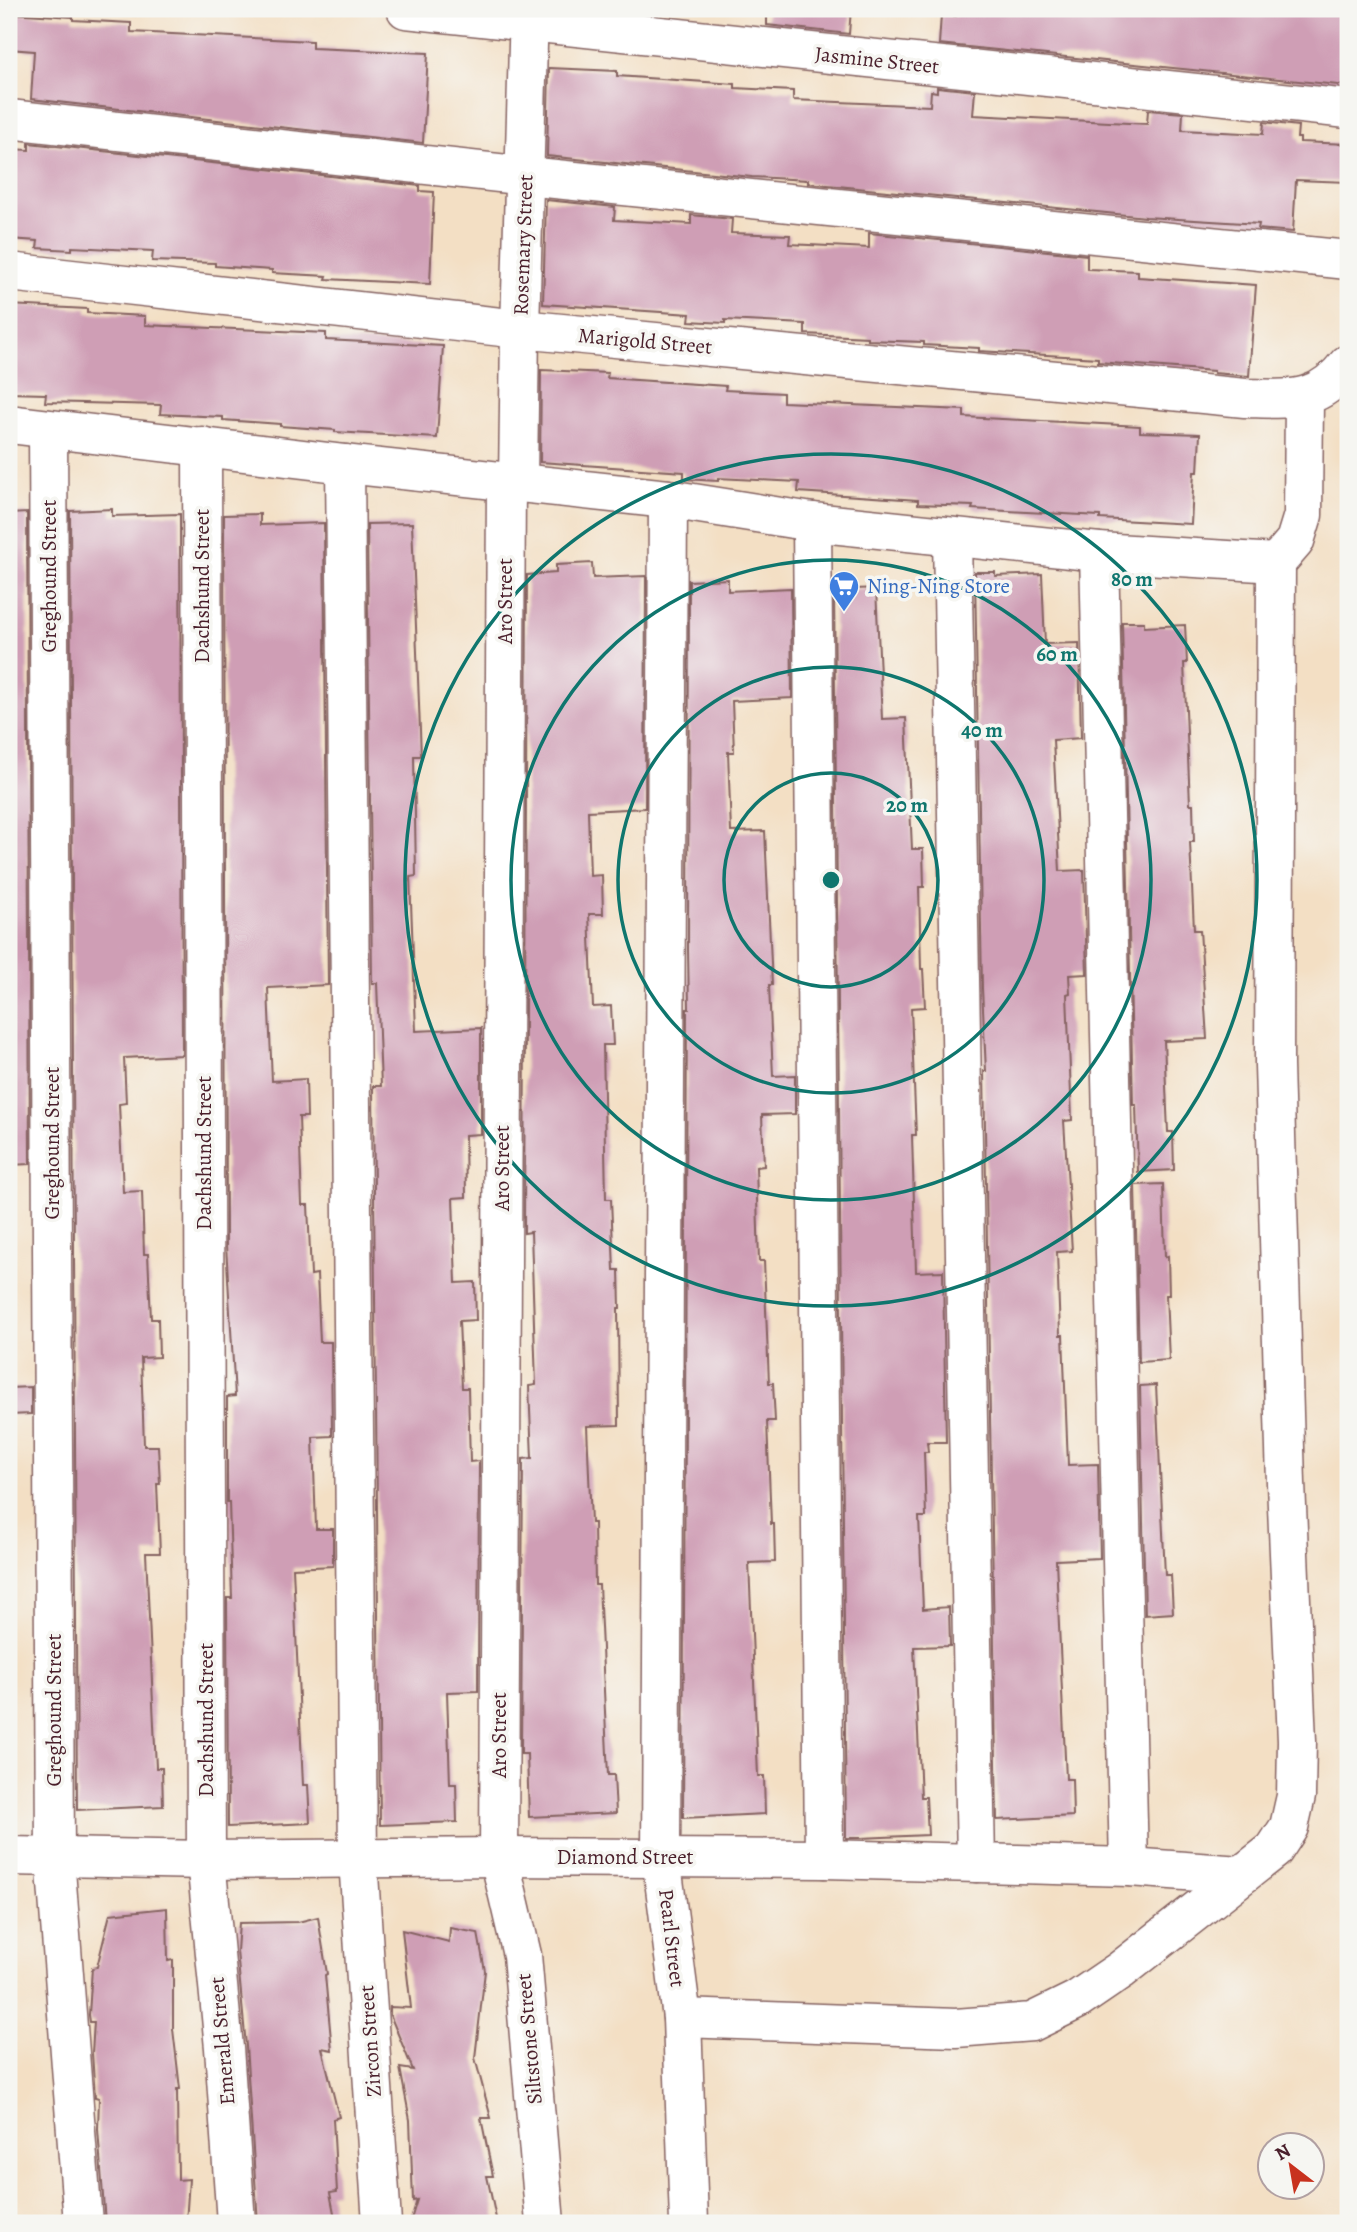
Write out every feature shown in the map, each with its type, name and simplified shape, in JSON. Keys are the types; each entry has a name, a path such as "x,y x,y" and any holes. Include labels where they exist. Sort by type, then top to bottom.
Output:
{"street":[{"name":"Jasmine Street","path":"405,9 529,16 1348,109"},
{"name":"Rosemary Street","path":"512,481 526,176 529,16"},
{"path":"9,119 526,176 1348,260"},
{"name":"Marigold Street","path":"9,272 520,329 1231,397 1293,398"},
{"path":"682,2018 956,2028 1032,2022 1077,2000 1121,1970 1274,1850 1289,1827 1296,1796 1297,1727 1286,1483 1274,1065 1276,563 1296,541 1303,515 1293,398 1322,389 1339,376 1348,364"},
{"path":"9,424 668,499 812,522 1099,552 1276,563"},
{"name":"Greghound Street","path":"48,429 55,1857 83,2223"},
{"name":"Dachshund Street","path":"201,446 206,1860"},
{"name":"Zircon Street","path":"345,464 358,1859 382,2223"},
{"name":"Aro Street","path":"499,1857 512,481"},
{"name":"Pearl Street","path":"668,499 661,1857 682,2018 689,2223"},
{"path":"812,522 824,1859"},
{"path":"952,537 976,1863"},
{"path":"1099,552 1129,1867"},
{"name":"Diamond Street","path":"9,1856 206,1860 499,1857 824,1859 1129,1867 1241,1875"},
{"name":"Siltstone Street","path":"499,1857 522,1955 545,2223"},
{"name":"Emerald Street","path":"206,1860 224,2048 236,2223"}],"building":[{"path":"767,9 851,9 849,34 767,25"},
{"path":"956,9 1348,9 1348,86 939,44 941,15 956,16"},
{"path":"9,13 131,23 131,32 312,41 312,48 428,53 423,143 31,99 34,51 9,49"},
{"path":"549,68 617,71 617,76 793,91 793,100 930,106 931,91 937,92 937,87 975,91 973,115 1147,124 1148,110 1183,113 1182,130 1263,134 1264,122 1298,126 1297,138 1300,138 1300,142 1348,144 1348,182 1296,180 1293,232 1258,229 1259,224 1146,217 808,183 808,180 752,177 547,156"},
{"path":"29,143 420,186 420,191 434,192 430,284 326,279 327,276 272,273 272,270 215,266 215,263 152,261 153,251 37,248 38,241 9,239 9,149 29,150"},
{"path":"546,200 615,207 614,220 691,224 691,215 732,219 731,233 790,235 789,244 869,248 869,233 1087,255 1087,269 1138,271 1138,277 1256,285 1249,376 1098,362 1098,358 979,351 979,348 924,345 924,342 805,334 805,324 689,321 690,314 543,304"},
{"path":"9,305 87,309 87,313 145,316 145,325 326,333 326,340 443,346 437,438 335,432 223,420 223,417 160,414 161,405 45,402 46,394 9,393"},
{"path":"541,370 608,373 607,378 726,386 725,390 783,393 783,402 964,410 964,417 1140,426 1140,432 1200,434 1198,472 1194,472 1191,524 918,504 918,500 798,492 799,482 684,479 684,472 540,462"},
{"path":"112,509 112,516 180,514 182,1055 124,1058 126,1103 119,1104 123,1192 142,1191 144,1254 148,1254 151,1319 158,1319 159,1357 141,1358 144,1446 158,1446 160,1484 157,1484 160,1553 146,1553 156,1768 162,1768 163,1806 77,1810 70,511"},
{"path":"27,513 30,1164 9,1165 9,514"},
{"path":"260,514 260,525 324,523 328,985 268,988 272,1081 306,1079 307,1117 299,1117 302,1205 308,1205 311,1275 317,1274 320,1342 331,1342 332,1436 313,1437 316,1529 333,1529 333,1566 293,1568 303,1785 308,1785 310,1823 228,1827 227,1598 232,1598 227,1502 227,1397 235,1396 226,1245 224,515"},
{"path":"412,523 421,756 414,756 416,876 410,877 416,1031 481,1028 481,1134 465,1135 466,1197 453,1198 456,1283 475,1282 476,1320 459,1321 462,1388 468,1388 470,1462 479,1461 478,1691 447,1692 450,1784 456,1784 457,1822 380,1825 373,1086 381,1086 377,983 372,983 367,524"},
{"path":"592,563 593,578 646,576 645,808 588,811 590,876 602,875 603,914 589,914 593,1007 611,1006 613,1045 603,1045 606,1199 611,1199 614,1270 619,1270 619,1425 587,1426 591,1523 594,1523 595,1585 599,1585 608,1775 614,1775 616,1813 529,1817 527,1754 521,1754 523,1459 532,1458 529,1386 536,1385 531,1232 524,1233 527,575 556,573 556,565"},
{"path":"975,572 995,572 995,576 1042,574 1045,644 1079,643 1081,738 1053,740 1060,871 1084,870 1087,974 1069,975 1070,993 1067,994 1072,1120 1064,1121 1072,1251 1057,1252 1068,1465 1098,1464 1100,1558 1056,1560 1066,1779 1072,1779 1073,1816 997,1820 986,1071 982,988"},
{"path":"728,579 728,591 791,588 792,698 732,701 734,752 728,752 731,832 765,831 773,1076 795,1075 795,1114 762,1115 764,1166 756,1167 759,1261 764,1261 769,1383 773,1383 775,1421 767,1421 775,1562 749,1563 758,1776 764,1776 765,1814 683,1818 689,581"},
{"path":"876,588 882,719 906,718 912,849 923,849 924,887 919,887 925,1007 911,1008 916,1135 912,1135 916,1272 943,1271 946,1442 927,1442 928,1452 924,1452 926,1517 919,1517 923,1609 949,1607 950,1646 914,1647 921,1797 926,1797 928,1835 846,1838 834,590"},
{"path":"1122,622 1144,622 1144,627 1185,625 1190,804 1193,804 1194,842 1190,842 1194,930 1200,930 1207,1039 1164,1041 1168,1132 1173,1132 1174,1170 1138,1172 1136,1105 1133,1105"},
{"path":"1163,1184 1165,1257 1168,1256 1169,1295 1166,1295 1169,1360 1139,1362 1135,1185"},
{"path":"1156,1385 1165,1575 1171,1575 1173,1613 1145,1615 1140,1386"},
{"path":"31,1387 31,1414 9,1415 9,1388"},
{"path":"167,1908 168,1961 173,1960 173,2029 180,2089 177,2089 178,2180 189,2179 186,2223 105,2223 98,2129 99,2098 95,2097 92,2053 94,2022 90,2022 89,2015 92,1968 97,1967 110,1914"},
{"path":"318,1917 327,1974 332,2050 322,2048 339,2117 333,2119 337,2192 330,2193 336,2223 258,2223 237,1951 239,1923 298,1922"},
{"path":"450,1928 478,1933 485,1971 475,2058 491,2118 481,2118 493,2176 487,2176 497,2223 410,2223 417,2200 413,2201 410,2120 400,2068 413,2070 390,2015 390,2007 411,2008 402,1930 449,1942"}],"place":[{"name":"Ning-Ning Store","path":"844,613"}]}
